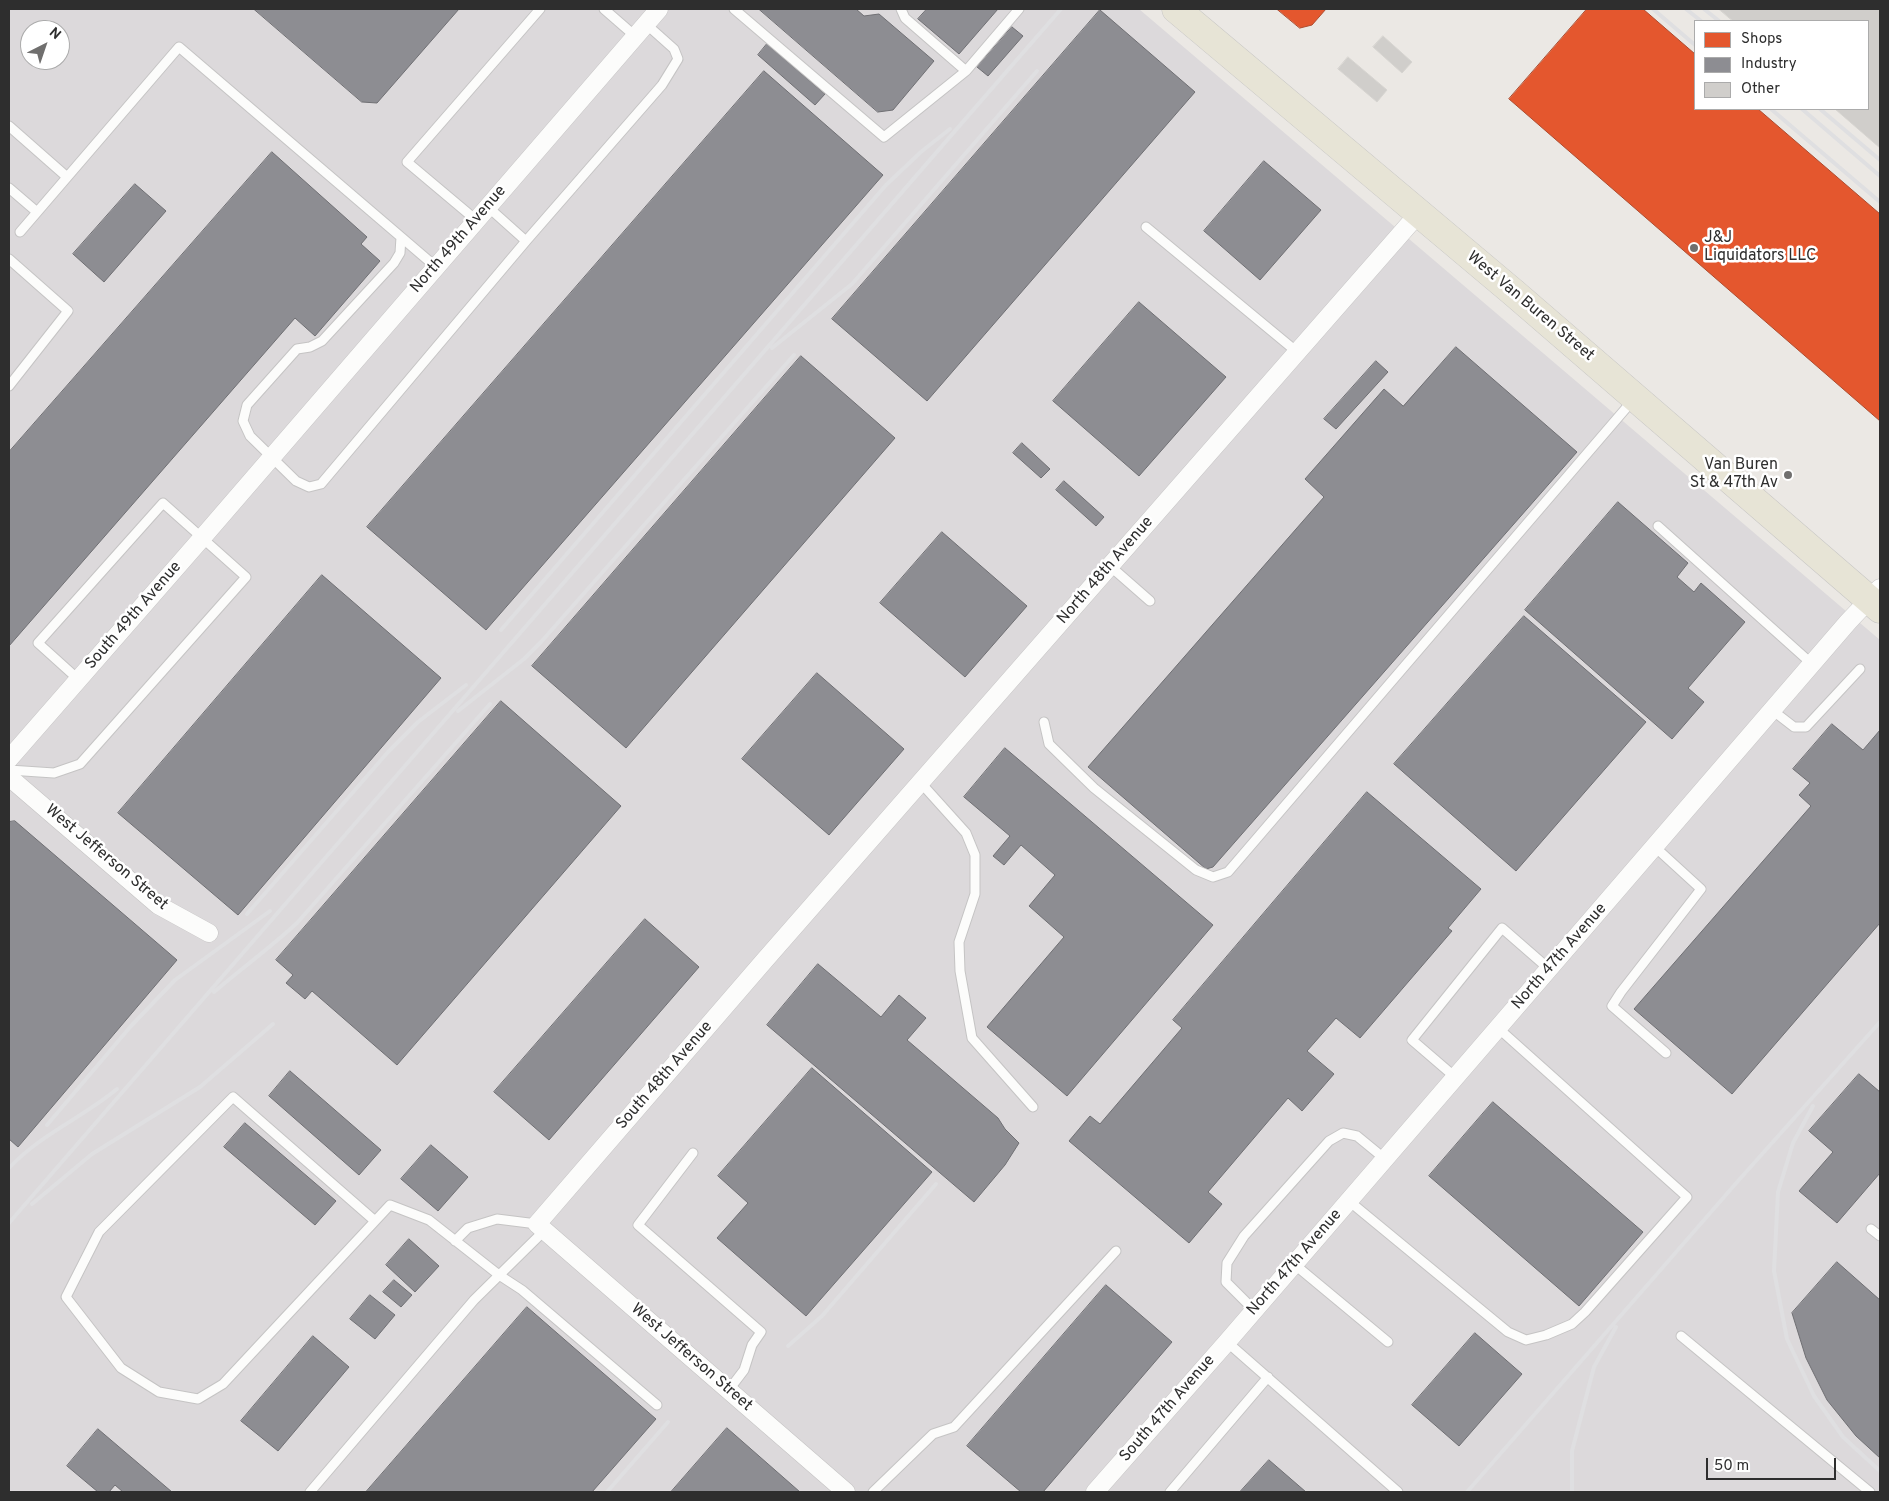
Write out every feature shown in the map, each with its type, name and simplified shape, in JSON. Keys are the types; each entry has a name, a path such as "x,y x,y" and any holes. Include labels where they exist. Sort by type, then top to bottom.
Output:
{"main road":[{"name":"West Van Buren Street","path":"1176,9 1876,599"}],"street":[{"name":"North 49th Avenue","path":"259,472 659,9"},
{"name":"North 48th Avenue","path":"793,930 1419,213"},
{"name":"South 49th Avenue","path":"9,759 259,472"},
{"name":"North 47th Avenue","path":"1240,1326 1812,664 1876,599"},
{"name":"West Jefferson Street","path":"9,777 158,905 209,933"},
{"name":"South 48th Avenue","path":"541,1227 793,930"},
{"name":"West Jefferson Street","path":"541,1227 846,1492"},
{"name":"South 47th Avenue","path":"1095,1492 1240,1326"}],"lane":[{"path":"476,220 407,162 540,9"},
{"path":"401,237 400,253 394,263 322,341 310,347 296,349 247,405 243,421 250,436 296,481 309,486 321,484 526,241 662,85 678,60 674,49 604,9"},
{"path":"734,9 884,137 966,71 1019,9"},
{"path":"901,9 905,18 966,71"},
{"path":"20,232 179,47 436,267"},
{"path":"9,126 67,177"},
{"path":"9,188 36,212"},
{"path":"488,207 526,241"},
{"path":"1146,227 1297,352"},
{"path":"9,259 68,311 9,386"},
{"path":"1044,722 1049,744 1094,788 1196,870 1213,877 1228,872 1635,397"},
{"path":"9,770 54,773 80,764 246,577 163,503 38,643 79,680"},
{"path":"1658,526 1812,664"},
{"path":"1110,566 1150,601"},
{"path":"1772,710 1794,727 1806,728 1860,669"},
{"path":"921,783 966,833 975,855 975,894 959,942 960,971 972,1038 995,1066 1034,1107"},
{"path":"1655,847 1701,889 1612,1006 1666,1053"},
{"path":"1455,1077 1412,1040 1502,928 1549,969"},
{"path":"1349,1201 1508,1332 1526,1340 1546,1335 1572,1324 1586,1312 1646,1246 1687,1197 1498,1028"},
{"path":"375,1221 233,1097 99,1232 66,1297 120,1368 159,1392 198,1399 223,1384 390,1205 429,1220 499,1275 522,1290 656,1405"},
{"path":"1254,1310 1226,1282 1227,1263 1244,1236 1329,1142 1343,1133 1357,1136 1385,1159"},
{"path":"693,1152 638,1225 762,1332 752,1345 744,1370 728,1391"},
{"path":"455,1241 468,1228 497,1219 541,1227"},
{"path":"310,1492 474,1300 499,1275 541,1227"},
{"path":"1871,1229 1880,1236"},
{"path":"873,1492 933,1434 954,1427 1116,1251"},
{"path":"1294,1264 1388,1342"},
{"path":"1681,1336 1870,1492"},
{"path":"1227,1342 1398,1492"},
{"path":"1170,1492 1268,1377"}],"shaded area":[{"path":"9,9 1139,9 1880,640 1880,1492 9,1492"}],"building: Shops":[{"path":"1277,9 1326,9 1312,25 1300,28"},
{"path":"1587,9 1643,9 1694,53 1694,110 1759,110 1880,214 1880,421 1509,99"}],"building: Industry":[{"path":"254,9 459,9 377,103 362,102"},
{"path":"759,9 856,9 864,16 879,14 934,61 893,110 878,112"},
{"path":"927,9 998,9 959,54 918,19"},
{"path":"1100,10 1195,92 927,401 832,319"},
{"path":"1012,27 1023,36 988,76 977,67"},
{"path":"767,44 825,94 815,105 758,55"},
{"path":"764,71 883,175 486,630 367,527"},
{"path":"272,152 367,237 361,244 380,261 315,336 295,318 9,646 9,452"},
{"path":"1264,161 1321,210 1260,280 1204,231"},
{"path":"135,184 166,211 104,282 73,254"},
{"path":"1139,302 1226,377 1139,476 1053,401"},
{"path":"1456,347 1577,452 1213,867 1206,869 1088,767 1324,497 1305,479 1384,389 1403,406"},
{"path":"801,356 895,438 626,748 532,666"},
{"path":"1376,361 1388,372 1336,429 1324,419"},
{"path":"1022,443 1050,469 1041,478 1013,453"},
{"path":"1064,481 1104,517 1096,526 1056,490"},
{"path":"1618,502 1688,563 1677,577 1694,592 1701,583 1745,622 1688,688 1704,702 1672,739 1525,610"},
{"path":"942,532 1027,606 965,677 880,603"},
{"path":"322,575 441,678 238,915 118,813"},
{"path":"1524,616 1646,722 1516,871 1394,764"},
{"path":"817,673 904,749 829,835 742,759"},
{"path":"501,701 621,806 397,1065 312,991 305,999 286,983 293,975 276,960"},
{"path":"1832,724 1863,750 1880,730 1880,923 1732,1094 1634,1009 1811,806 1799,795 1810,783 1793,769"},
{"path":"1005,748 1213,925 1067,1096 987,1027 1064,937 1029,906 1055,875 1021,845 1004,865 993,856 1010,836 964,797"},
{"path":"1367,792 1481,889 1448,928 1452,931 1360,1038 1336,1018 1307,1051 1334,1074 1302,1111 1288,1098 1208,1192 1222,1204 1189,1243 1069,1141 1090,1116 1100,1124 1182,1028 1173,1020"},
{"path":"15,821 177,960 18,1147 9,1139 9,822"},
{"path":"645,919 699,967 549,1140 494,1092"},
{"path":"818,964 881,1017 899,995 926,1018 907,1040 998,1118 1005,1129 1019,1143 1005,1165 974,1202 767,1025"},
{"path":"812,1068 932,1172 806,1316 717,1238 748,1203 718,1176"},
{"path":"290,1071 381,1150 359,1175 269,1096"},
{"path":"1859,1074 1880,1092 1880,1173 1837,1223 1799,1191 1833,1152 1809,1131"},
{"path":"1493,1102 1643,1232 1579,1306 1429,1176"},
{"path":"245,1123 336,1201 315,1225 224,1147"},
{"path":"431,1145 468,1177 438,1211 401,1179"},
{"path":"409,1239 439,1266 415,1292 386,1265"},
{"path":"1837,1262 1880,1300 1880,1458 1856,1436 1827,1400 1806,1358 1792,1313"},
{"path":"394,1280 412,1295 401,1307 383,1292"},
{"path":"1106,1285 1172,1342 1043,1492 1021,1492 967,1446"},
{"path":"370,1295 395,1315 375,1339 350,1319"},
{"path":"527,1307 656,1419 592,1492 366,1492"},
{"path":"1475,1333 1522,1374 1459,1446 1412,1405"},
{"path":"313,1336 349,1367 278,1451 241,1421"},
{"path":"727,1428 800,1492 671,1492"},
{"path":"98,1429 172,1492 123,1492 115,1485 109,1492 98,1492 67,1466"},
{"path":"1269,1460 1306,1492 1240,1492"}],"building: Other":[{"path":"1719,9 1880,9 1880,148 1836,110 1869,110 1869,20 1732,20"},
{"path":"1383,36 1412,62 1402,73 1373,47"},
{"path":"1348,57 1387,90 1377,102 1338,69"}],"railway":[{"path":"9,1223 1061,9"},
{"path":"1653,9 1694,44"},
{"path":"1686,9 1700,20"},
{"path":"1704,9 1718,20"},
{"path":"772,348 852,284 1037,71"},
{"path":"1772,110 1880,202"},
{"path":"1803,110 1880,176"},
{"path":"1821,110 1880,160"},
{"path":"501,630 886,185 922,151 950,129"},
{"path":"458,711 524,659 541,642 794,355"},
{"path":"247,914 388,752 418,722 466,685"},
{"path":"214,992 297,923 490,704"},
{"path":"47,1125 131,1026 175,980 270,911"},
{"path":"1467,1492 1738,1181 1880,1022"},
{"path":"32,1204 92,1154 200,1087 273,1024"},
{"path":"9,1168 34,1145 117,1089"},
{"path":"1813,1106 1793,1143 1778,1192 1774,1271 1787,1339 1814,1396 1843,1437 1880,1471"},
{"path":"788,1346 822,1316 936,1184"},
{"path":"1572,1492 1572,1451 1594,1367 1616,1327"},
{"path":"607,1492 668,1422"}],"place":[{"name":"J&J Liquidators LLC","path":"1694,248"},
{"name":"Van Buren St & 47th Av","path":"1788,475"}]}
